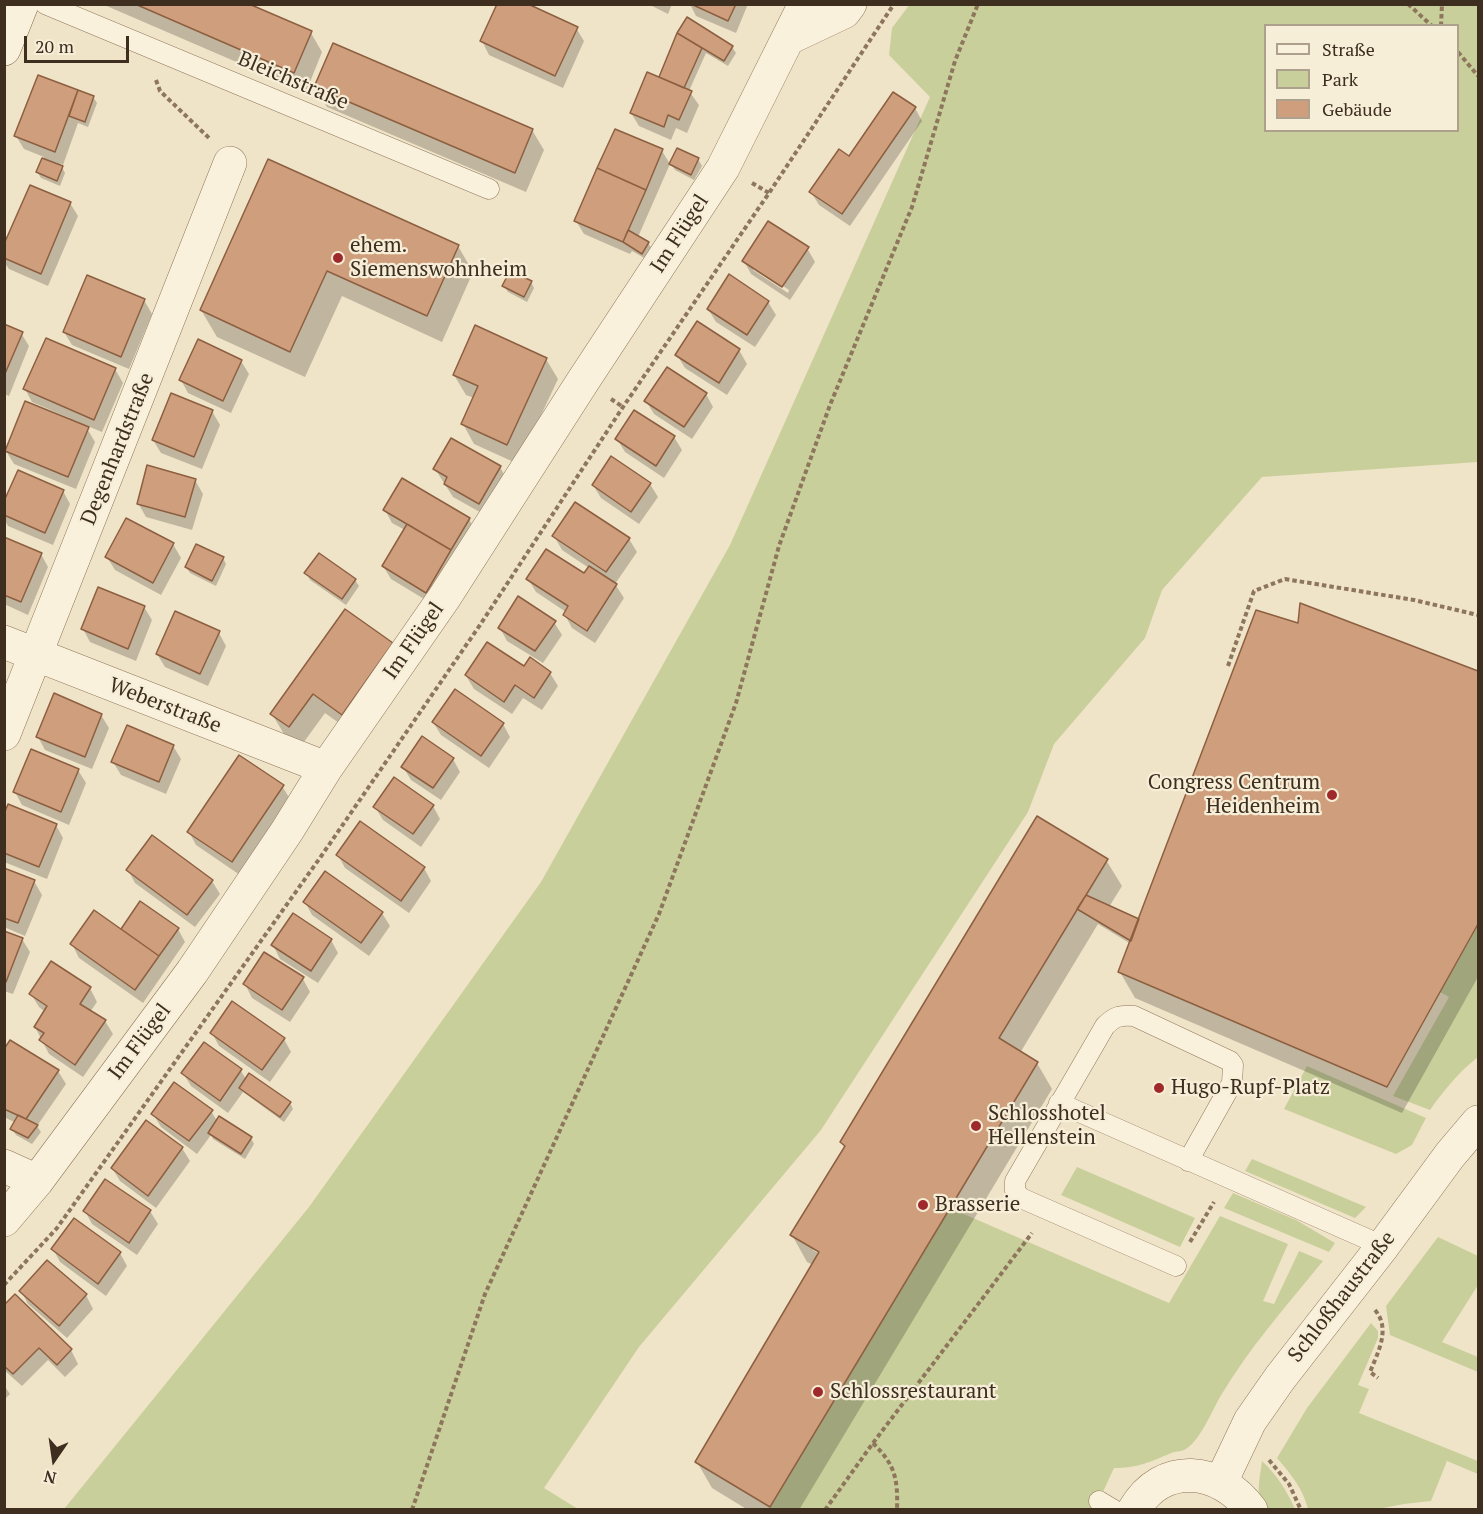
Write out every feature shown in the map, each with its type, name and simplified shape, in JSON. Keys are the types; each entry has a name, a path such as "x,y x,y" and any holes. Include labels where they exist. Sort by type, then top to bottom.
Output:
{"street":[{"path":"4,49 22,4"},
{"name":"Im Flügel","path":"4,1220 37,1181 192,972 287,831 326,768 444,598 723,168 805,4"},
{"path":"789,38 844,12 850,4"},
{"name":"Degenhardstraße","path":"4,734 230,164"},
{"name":"Weberstraße","path":"4,642 326,768"},
{"name":"Schloßhaustraße","path":"1221,1482 1240,1440 1280,1378 1383,1246 1450,1155 1479,1122"},
{"path":"4,1166 37,1181"},
{"path":"1134,1509 1152,1488 1174,1478 1199,1476 1221,1482 1234,1490 1251,1509"}],"lane":[{"name":"Bleichstraße","path":"45,4 489,189"},
{"path":"1176,1266 1021,1198 1015,1191 1015,1181 1105,1026 1114,1017 1122,1015 1134,1016 1230,1061 1233,1065 1232,1083 1188,1161"},
{"path":"1059,1103 1383,1246"}],"path":[{"path":"4,1285 57,1228 322,855 480,625 623,407 894,4"},
{"path":"412,1509 485,1294 659,914 736,703 779,546 830,405 912,207 955,61 978,4"},
{"path":"1408,4 1430,24"},
{"path":"1441,24 1442,4"},
{"path":"141,44 160,91 209,138 209,154 230,164"},
{"path":"1459,53 1479,76"},
{"path":"1227,666 1254,591 1285,579 1414,600 1479,615"},
{"path":"1176,1266 1227,1178"},
{"path":"825,1509 1025,1245 1047,1210"},
{"path":"1349,1288 1380,1315 1382,1343 1370,1372 1378,1378"},
{"path":"1240,1440 1272,1462 1281,1472 1301,1509"},
{"path":"873,1443 889,1459 897,1490 897,1509"}],"green space":[{"path":"910,4 1478,5 1478,462 1262,477 1162,590 1145,638 1054,744 1028,812 821,1130 639,1347 544,1488 578,1509 64,1509 309,1207 541,882 730,545 930,97 889,55 892,28"},
{"path":"1478,924 1478,1057 1452,1082 1430,1110 1393,1096 1449,997 1440,992"},
{"path":"1307,1066 1426,1118 1412,1145 1396,1154 1284,1109"},
{"path":"1252,1159 1366,1207 1355,1218 1245,1171"},
{"path":"1077,1167 1195,1218 1180,1247 1061,1195"},
{"path":"1233,1193 1296,1220 1335,1243 1329,1252 1224,1208"},
{"path":"950,1208 1169,1303 1220,1216 1288,1244 1263,1301 1274,1304 1299,1251 1323,1261 1243,1361 1195,1441 1184,1450 1144,1464 1114,1468 1095,1509 769,1510"},
{"path":"1438,1237 1478,1256 1478,1285 1442,1342 1478,1357 1478,1372 1390,1335 1386,1306"},
{"path":"1371,1323 1378,1331 1378,1338 1358,1385 1369,1389 1359,1413 1478,1461 1478,1474 1447,1461 1431,1501 1378,1509 1308,1509 1296,1482 1277,1458 1307,1408"},
{"path":"1262,1461 1281,1484 1295,1509 1264,1509 1259,1492"}],"building":[{"path":"135,4 249,4 312,31 294,73"},
{"path":"497,4 528,4 578,27 555,76 480,41"},
{"path":"691,4 736,4 728,21"},
{"path":"687,17 733,46 724,61 677,33"},
{"path":"677,33 702,48 684,88 659,77"},
{"path":"333,43 533,129 515,173 314,87"},
{"path":"647,72 692,91 679,120 668,115 664,127 630,113"},
{"path":"38,75 78,90 55,152 14,136"},
{"path":"78,90 94,96 85,122 69,116"},
{"path":"893,92 916,107 842,214 809,192 839,149 849,156"},
{"path":"615,129 663,149 646,190 597,168"},
{"path":"677,148 699,158 691,175 669,164"},
{"path":"42,158 63,166 57,181 36,172"},
{"name":"ehem. Siemenswohnheim","path":"268,159 459,245 427,316 327,271 290,352 200,310"},
{"path":"597,168 646,190 623,242 574,221"},
{"path":"30,185 71,202 41,274 4,258 4,244"},
{"path":"768,221 809,247 782,287 742,261"},
{"path":"628,230 649,242 642,254 623,242"},
{"path":"510,271 532,281 524,297 502,286"},
{"path":"729,274 769,301 747,335 707,309"},
{"path":"87,275 145,299 121,357 63,332"},
{"path":"697,321 740,349 719,383 675,355"},
{"path":"4,324 23,332 4,376"},
{"path":"475,325 547,358 507,445 461,424 478,386 453,375"},
{"path":"46,338 116,368 94,420 23,389"},
{"path":"198,339 242,360 223,401 179,380"},
{"path":"667,367 707,393 684,427 644,401"},
{"path":"171,393 213,410 194,457 152,440"},
{"path":"25,401 89,427 68,477 5,451"},
{"path":"634,410 675,436 656,466 615,439"},
{"path":"451,438 501,466 479,504 444,484 447,477 433,469"},
{"path":"611,456 651,483 631,512 592,485"},
{"path":"147,465 196,479 185,517 137,504"},
{"path":"18,470 64,490 45,533 4,515 4,501"},
{"path":"402,478 470,518 451,550 383,510"},
{"path":"575,502 630,538 606,572 552,536"},
{"path":"126,518 174,543 153,583 105,557"},
{"path":"407,524 451,550 426,593 382,566"},
{"path":"4,537 42,553 21,602 4,595"},
{"path":"196,544 224,557 212,581 185,567"},
{"path":"546,549 584,573 589,566 617,584 587,631 563,615 568,606 526,579"},
{"path":"319,553 356,579 342,599 304,573"},
{"path":"98,587 145,606 128,649 81,629"},
{"path":"518,596 556,621 535,651 498,628"},
{"name":"Congress Centrum Heidenheim","path":"1300,603 1478,671 1478,924 1387,1087 1118,972 1256,610 1298,623"},
{"path":"345,609 393,643 342,715 313,694 289,727 270,714"},
{"path":"175,611 220,631 200,674 156,654"},
{"path":"487,642 524,666 530,657 551,672 534,698 515,685 504,702 465,675"},
{"path":"455,689 504,723 481,756 432,722"},
{"path":"54,693 102,714 85,757 36,737"},
{"path":"127,725 174,745 159,782 111,762"},
{"path":"422,736 454,758 433,788 401,767"},
{"path":"31,749 79,769 61,812 13,792"},
{"path":"239,755 284,785 232,862 187,832"},
{"path":"394,777 434,805 413,834 373,807"},
{"path":"8,804 57,824 39,867 4,853 4,814"},
{"path":"1037,816 1108,859 999,1038 1038,1062 770,1507 695,1462 819,1252 790,1235 845,1146 840,1142"},
{"path":"360,821 425,867 401,901 336,855"},
{"path":"152,835 213,880 187,915 126,870"},
{"path":"4,868 35,880 18,923 4,918"},
{"path":"325,871 383,912 361,943 303,902"},
{"path":"1086,895 1139,919 1131,941 1077,909"},
{"path":"140,901 179,928 159,956 121,929"},
{"path":"94,910 159,956 135,990 70,944"},
{"path":"293,913 332,939 311,971 271,945"},
{"path":"4,931 23,938 6,982 4,982"},
{"path":"264,952 304,977 282,1010 243,984"},
{"path":"51,961 91,987 80,1004 106,1020 75,1065 39,1040 44,1033 34,1027 47,1006 29,994"},
{"path":"232,1001 285,1038 262,1070 210,1033"},
{"path":"10,1040 59,1070 26,1119 4,1109 4,1049"},
{"path":"204,1042 242,1069 220,1101 181,1073"},
{"path":"249,1073 291,1102 280,1117 239,1088"},
{"path":"174,1082 213,1110 189,1141 151,1114"},
{"path":"18,1115 38,1125 28,1138 10,1129"},
{"path":"219,1116 252,1137 241,1154 208,1133"},
{"path":"146,1120 183,1147 148,1196 111,1168"},
{"path":"105,1179 151,1210 129,1243 83,1211"},
{"path":"74,1218 121,1252 98,1284 51,1249"},
{"path":"47,1260 87,1294 59,1326 19,1291"},
{"path":"15,1294 72,1349 57,1365 39,1348 13,1374 4,1366 4,1305"}],"place":[{"name":"ehem. Siemenswohnheim","path":"338,258"},
{"name":"Congress Centrum Heidenheim","path":"1332,795"},
{"name":"Hugo-Rupf-Platz","path":"1159,1088"},
{"name":"Schlosshotel Hellenstein","path":"976,1126"},
{"name":"Brasserie","path":"923,1205"},
{"name":"Schlossrestaurant","path":"818,1392"}]}
